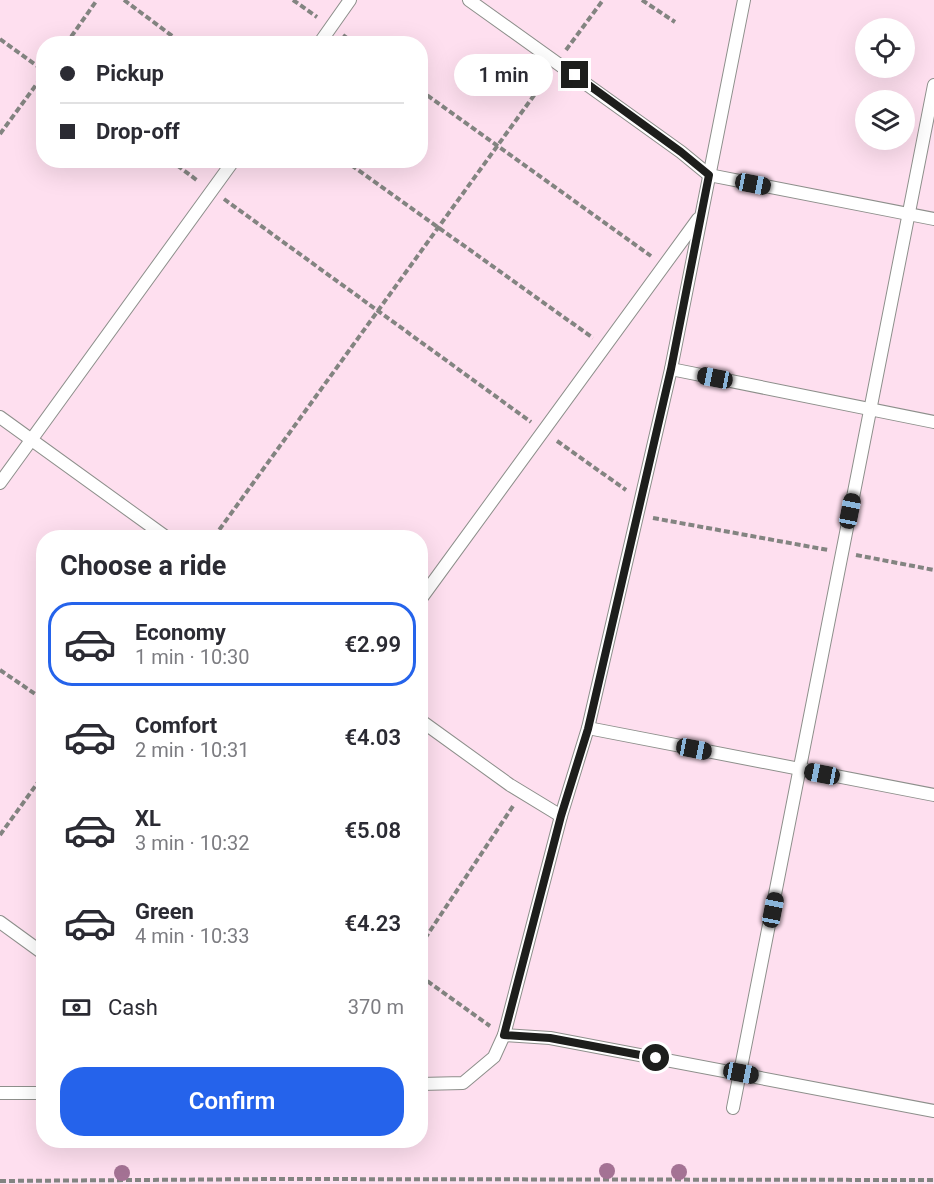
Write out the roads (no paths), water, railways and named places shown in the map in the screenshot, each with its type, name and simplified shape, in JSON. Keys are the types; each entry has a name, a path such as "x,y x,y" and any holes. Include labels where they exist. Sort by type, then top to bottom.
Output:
{"lane":[{"path":"325,36 350,0"},
{"path":"469,0 681,152 709,175 934,219"},
{"path":"428,1084 463,1083 494,1057 504,1035 561,816 588,729 641,501 671,369 744,0"},
{"path":"733,1108 934,86"},
{"path":"0,483 228,168"},
{"path":"428,589 700,215"},
{"path":"671,369 934,422"},
{"path":"0,417 156,530"},
{"path":"428,726 522,793 561,816"},
{"path":"588,729 934,795"},
{"path":"0,922 36,948"},
{"path":"504,1035 550,1038 934,1111"},
{"path":"0,1093 36,1093"}]}
